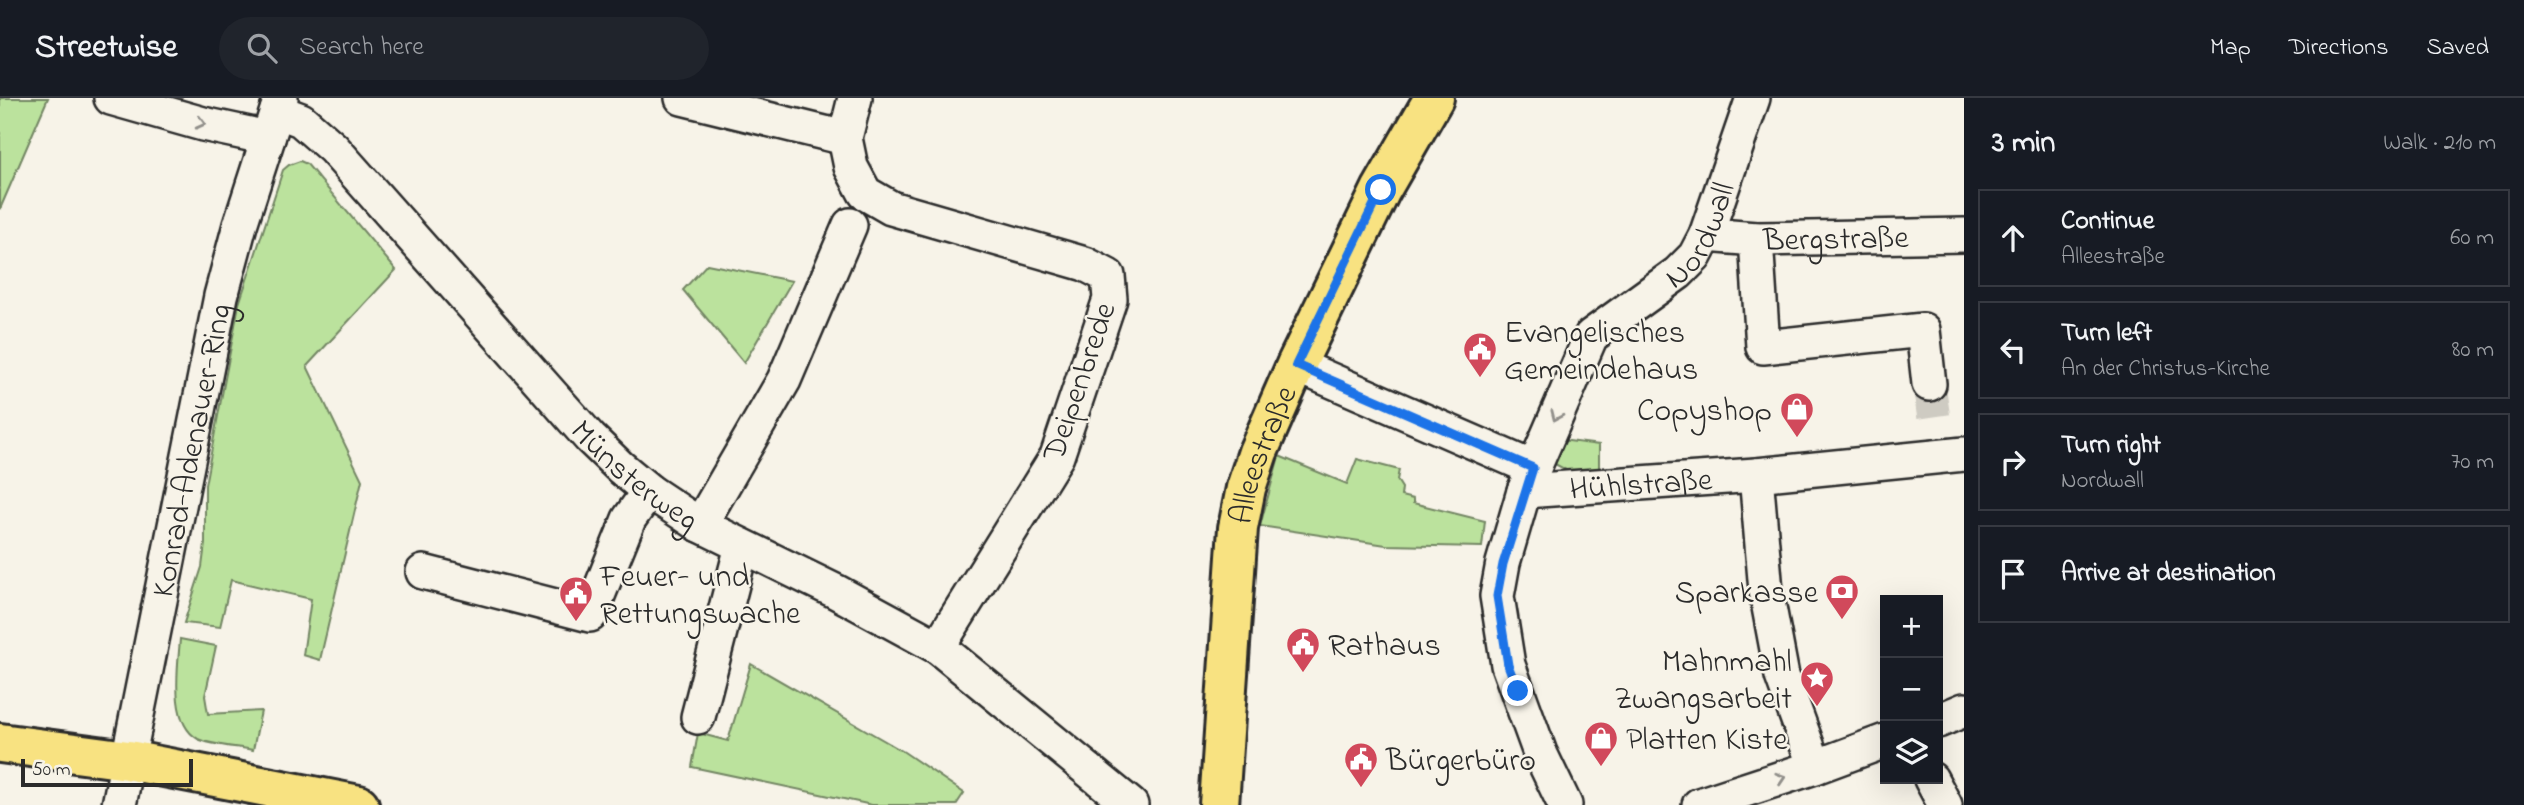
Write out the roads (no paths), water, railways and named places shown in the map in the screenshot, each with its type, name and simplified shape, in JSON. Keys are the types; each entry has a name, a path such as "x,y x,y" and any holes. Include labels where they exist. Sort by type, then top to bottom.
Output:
{"main road":[{"name":"Alleestraße","path":"1219,805 1238,528 1247,488 1258,452 1296,365 1381,190 1434,98"},
{"path":"0,743 128,761 359,805"}],"street":[{"name":"Münsterweg","path":"111,98 203,124 275,116 301,120 333,148 590,438 649,492 700,525 741,547 835,591 938,647 1130,805"},
{"path":"682,98 845,138"},
{"name":"Deipenbrede","path":"855,98 845,138 851,167 864,194 891,208 1085,264 1108,276 1110,299 1057,456 938,647"},
{"name":"Nordwall","path":"1555,802 1541,752 1508,665 1497,596 1503,564 1529,480 1591,336 1678,273 1695,256 1706,235 1753,98"},
{"name":"Konrad-Adenauer-Ring","path":"119,805 221,296 240,225 275,116"},
{"path":"700,525 784,380 850,225"},
{"name":"Bergstraße","path":"1706,235 1756,239 1964,235"},
{"path":"1756,239 1763,346 1923,330 1930,384"},
{"path":"1296,365 1529,480"},
{"name":"Hühlstraße","path":"1529,480 1756,475 1946,448"},
{"name":"Hühlstraße","path":"1756,475 1766,591 1782,676 1815,767"},
{"path":"423,572 590,615 629,519 649,492"},
{"path":"698,717 741,547"},
{"path":"1943,719 1964,710"},
{"path":"1699,805 1880,743"},
{"path":"1934,784 1945,805"}],"tunnel":[{"path":"1929,384 1936,433"}],"place":[{"name":"Evangelisches Gemeindehaus","path":"1480,379"},
{"name":"Copyshop","path":"1797,439"},
{"name":"Sparkasse","path":"1842,621"},
{"name":"Feuer- und Rettungswache","path":"576,623"},
{"name":"Rathaus","path":"1303,674"},
{"name":"Mahnmahl Zwangsarbeit","path":"1817,708"},
{"name":"Platten Kiste","path":"1601,768"},
{"name":"Bürgerbüro","path":"1361,789"}]}
